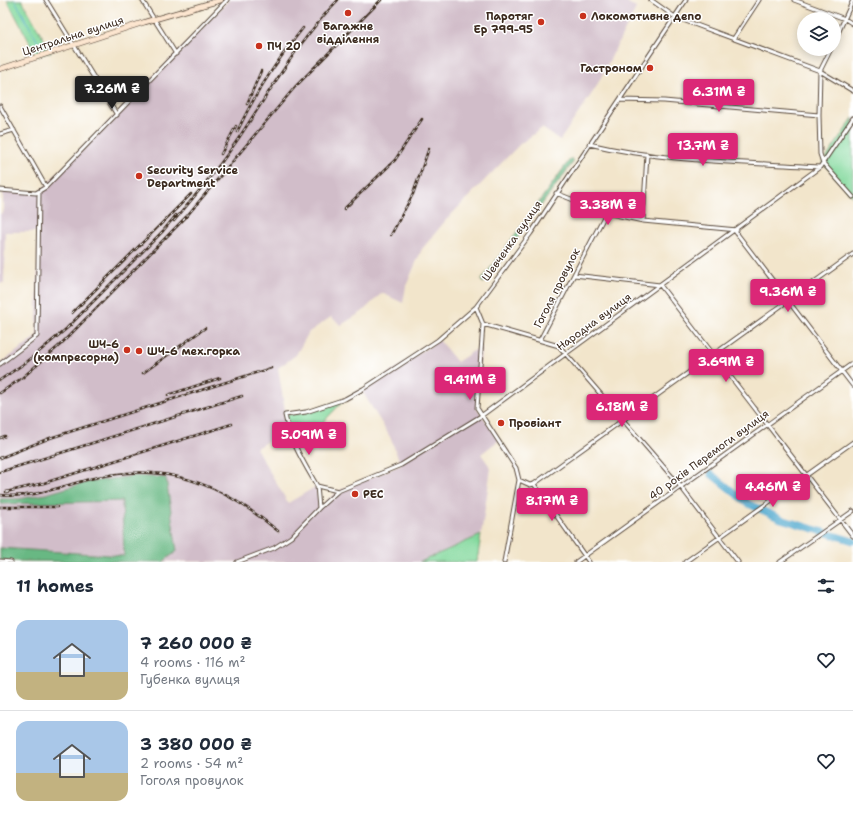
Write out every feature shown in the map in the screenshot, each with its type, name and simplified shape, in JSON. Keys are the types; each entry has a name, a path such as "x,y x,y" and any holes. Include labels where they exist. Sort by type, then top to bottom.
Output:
{"main road":[{"name":"Центральна вулиця","path":"0,70 153,20 221,0"}],"street":[{"path":"46,0 117,116"},
{"path":"142,0 153,20 176,54"},
{"path":"0,190 39,192 46,187 117,116 227,0"},
{"path":"651,0 675,17 820,70 853,91"},
{"name":"Шевченка вулиця","path":"317,486 291,436 286,415 312,410 345,399 363,389 438,340 476,307 531,233 556,193 686,0"},
{"path":"734,38 759,0"},
{"path":"794,0 845,19 853,24"},
{"path":"841,27 853,0"},
{"path":"827,56 820,70 820,154 824,163 853,197"},
{"path":"620,100 664,101 819,115"},
{"path":"0,106 46,187"},
{"name":"Народна вулиця","path":"237,562 274,548 291,537 338,491 401,465 480,416 820,167 853,118"},
{"path":"0,134 14,130"},
{"path":"589,144 617,150 648,154 820,167"},
{"path":"643,221 648,154"},
{"path":"0,364 37,336 39,192"},
{"path":"556,193 606,213 643,221 736,230 853,386"},
{"name":"Гоголя провулок","path":"540,340 606,213"},
{"path":"519,480 530,485 534,484 853,254"},
{"path":"574,275 660,284 853,536"},
{"path":"476,307 483,324 477,408 480,416 499,440 516,468 519,480 504,562"},
{"path":"483,324 559,346 624,419 681,487 738,562"},
{"name":"40 років Перемоги вулиця","path":"576,562 853,363"},
{"path":"685,562 853,442"},
{"path":"534,484 589,562"},
{"path":"319,508 317,486 338,491"},
{"path":"780,562 853,511"},
{"path":"0,561 11,562"}],"shaded area":[{"path":"229,0 624,0 636,8 595,89 560,140 542,128 520,144 446,220 422,249 406,286 403,303 382,293 362,312 341,325 331,317 309,332 296,355 278,368 288,429 256,448 288,503 317,486 319,507 338,491 401,465 390,437 362,391 439,340 457,362 481,346 477,408 499,440 481,454 491,468 481,535 420,562 0,561 0,364 37,336 38,232 5,232 4,283 0,283 0,214 3,213 3,190 39,192"}],"green space":[{"path":"7,0 22,0 51,52 37,56"},
{"path":"853,118 853,197 823,163"},
{"path":"571,158 574,161 484,283 481,281"},
{"path":"344,400 297,450 285,415 306,412"},
{"path":"135,476 166,478 177,551 163,562 0,561 0,548 124,556 122,501 0,504 0,499 20,499 46,494 88,482"},
{"path":"481,535 477,562 420,562"}],"waterway":[{"path":"15,0 39,44"},
{"path":"711,474 749,504 781,519 853,541"}],"railway":[{"path":"174,221 229,151 300,45 338,0"},
{"path":"0,393 22,378 60,345 186,217 295,87 381,0"},
{"path":"237,132 251,104 267,78 303,28"},
{"path":"247,104 261,71"},
{"path":"344,209 395,160 422,119"},
{"path":"221,154 236,126"},
{"path":"391,235 413,194 429,148"},
{"path":"72,313 191,194"},
{"path":"67,328 163,231 176,215"},
{"path":"0,380 28,361 72,324"},
{"path":"143,373 205,328"},
{"path":"0,458 50,438 271,368"},
{"path":"168,395 220,378"},
{"path":"0,472 242,396"},
{"path":"6,492 44,483 232,424"},
{"path":"0,438 5,436"},
{"path":"0,495 11,496 33,494 114,474 140,472 165,474 212,488 256,514 278,531"},
{"path":"0,507 57,507"}],"place":[{"name":"Багажне відділення","path":"348,13"},
{"name":"Локомотивне депо","path":"583,16"},
{"name":"Паротяг Ер 799-95","path":"541,22"},
{"name":"ПЧ 20","path":"259,46"},
{"name":"Гастроном","path":"650,68"},
{"name":"Security Service Department","path":"139,176"},
{"name":"ШЧ-6 (компресорна)","path":"127,350"},
{"name":"ШЧ-6 мех.горка","path":"139,351"},
{"name":"Провіант","path":"501,423"},
{"name":"РЕС","path":"355,494"}]}
